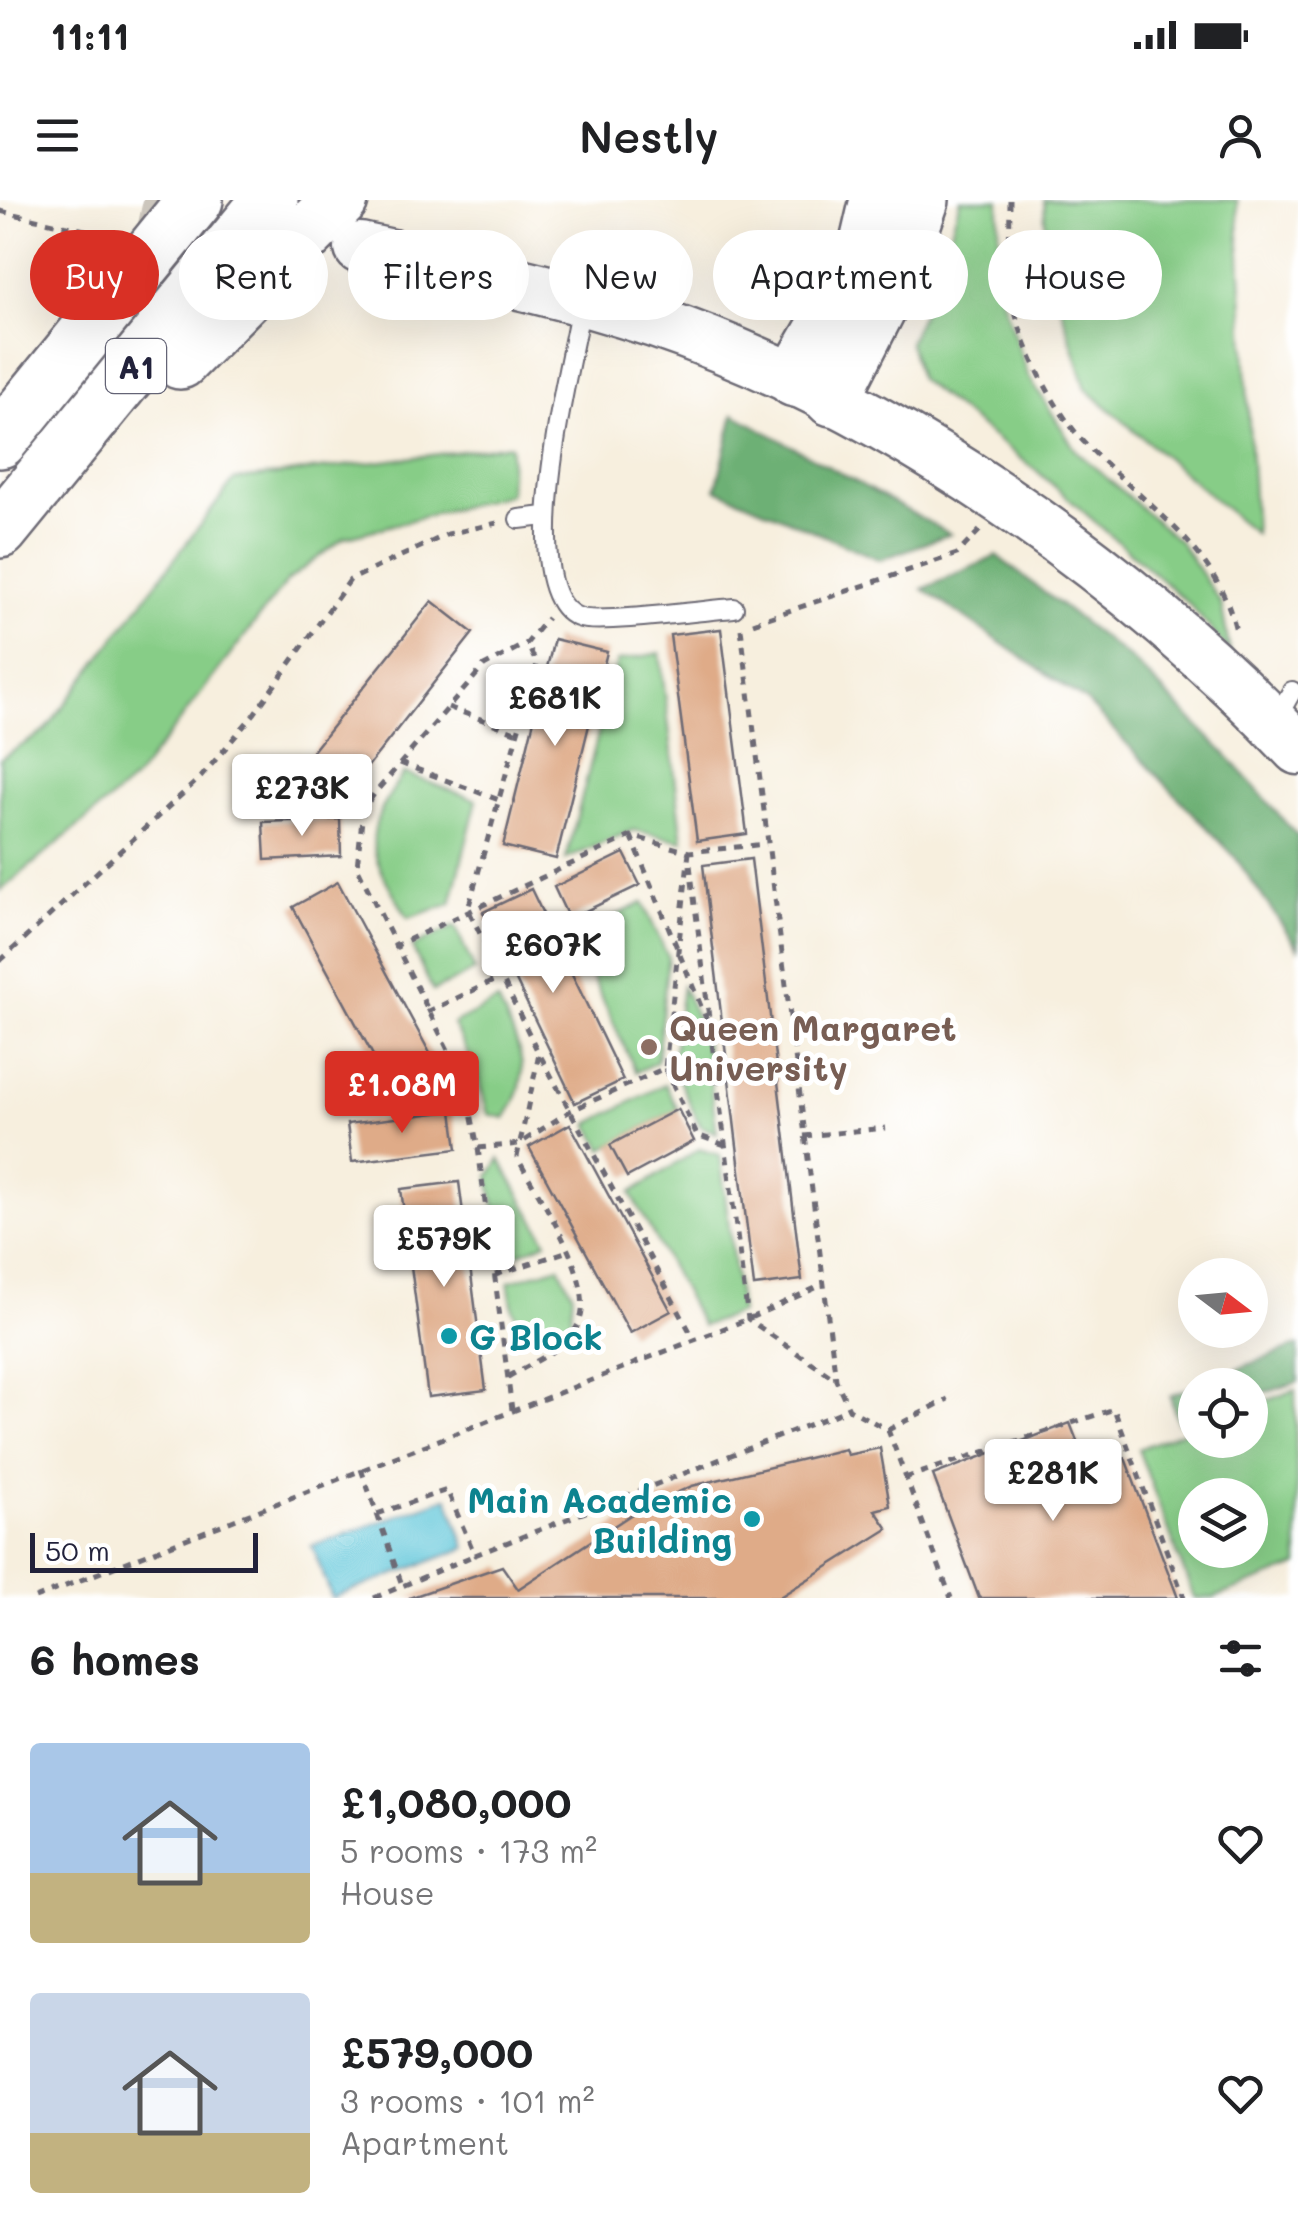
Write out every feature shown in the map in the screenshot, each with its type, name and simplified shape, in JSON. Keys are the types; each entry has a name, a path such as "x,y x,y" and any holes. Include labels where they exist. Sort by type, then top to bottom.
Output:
{"main road":[{"path":"35,398 74,314 157,200"},
{"name":"A1","path":"0,440 194,200"},
{"name":"A1","path":"0,530 270,200"},
{"path":"813,389 864,260 878,200"},
{"path":"813,389 896,272 921,200"},
{"name":"A1","path":"69,446 166,376 350,224"}],"street":[{"path":"350,224 549,290"},
{"path":"640,320 690,336 813,389 948,467 1044,532 1226,679 1288,721"}],"lane":[{"path":"558,320 545,516 548,577 558,604 581,619 734,608"},
{"path":"520,518 545,516"}],"path":[{"path":"1010,200 1010,288 1036,368 1083,442 1187,535 1229,599 1243,661 1226,679"},
{"path":"0,212 86,230"},
{"path":"0,960 201,777 254,714 350,580 448,534 520,518"},
{"path":"951,1598 888,1430 849,1409 836,1380 740,626 794,613 958,554 983,526"},
{"path":"512,1410 478,1148 465,1084 357,867 363,810 484,666 527,644 558,604"},
{"path":"527,644 537,664 468,909 539,1054 694,1339"},
{"path":"448,707 518,732"},
{"path":"400,763 499,800"},
{"path":"394,947 468,909 631,836 689,852 766,844"},
{"path":"631,836 710,1028"},
{"path":"689,852 665,1068 697,1135 725,1145"},
{"path":"689,852 748,1319 836,1380"},
{"path":"428,1012 502,977"},
{"path":"508,1378 563,1344 580,1322 584,1294 568,1250 517,1157 539,1054"},
{"path":"478,1148 519,1144 570,1111 665,1068"},
{"path":"804,1136 886,1128"},
{"path":"495,1275 568,1250"},
{"path":"35,1598 748,1319 823,1285"},
{"path":"888,1430 948,1398"},
{"path":"905,1478 1114,1408 1184,1598"},
{"path":"374,1598 849,1409"},
{"path":"361,1469 402,1585"},
{"path":"376,1514 447,1490 475,1555"}],"green space":[{"path":"960,200 999,200 999,230 988,230 988,320 1009,320 1028,375 1076,451 1180,542 1221,603 1230,652 1188,603 1037,471 919,379 909,342 919,320 968,320 968,230 951,230"},
{"path":"1044,200 1237,200 1255,534 1086,389 1065,320 1162,320 1162,230 1045,230"},
{"path":"734,414 950,534 880,560 716,489"},
{"path":"511,445 509,494 344,538 287,581 134,780 0,891 0,759 45,731 234,480"},
{"path":"997,556 1133,661 1227,755 1298,837 1298,948 1235,857 1087,702 923,589"},
{"path":"660,653 683,841 633,830 566,859 617,661"},
{"path":"404,773 477,800 451,904 408,918 384,877 374,846 379,814"},
{"path":"643,903 668,957 657,1062 636,1072 573,935"},
{"path":"455,926 475,971 433,991 412,947"},
{"path":"682,986 704,1033 717,1133 700,1126 672,1065"},
{"path":"498,1001 518,1046 522,1073 520,1087 505,1118 488,1114 475,1068 453,1024"},
{"path":"665,1084 678,1109 603,1149 589,1124"},
{"path":"699,1149 720,1155 740,1313 702,1326 631,1193"},
{"path":"500,1159 547,1242 504,1260 489,1176"},
{"path":"559,1266 573,1294 571,1320 544,1339 526,1333 513,1310 508,1282"},
{"path":"1298,1345 1298,1382 1268,1392 1268,1368 1240,1368"},
{"path":"1295,1390 1298,1566 1213,1598 1194,1598 1183,1568 1268,1568 1268,1478 1178,1478 1178,1555 1138,1449 1178,1434 1178,1458 1268,1458 1268,1400"},
{"path":"1178,1393 1178,1423 1170,1396"}],"water":[{"path":"448,1497 466,1548 332,1598 312,1546"}],"building":[{"path":"432,601 473,633 335,808 294,775"},
{"path":"721,629 747,834 697,841 670,635"},
{"path":"554,639 607,652 556,859 503,846"},
{"path":"340,819 341,856 265,860 263,822"},
{"path":"624,853 640,885 569,919 554,887"},
{"path":"751,859 802,1280 754,1286 703,865"},
{"path":"338,882 440,1072 395,1096 293,907"},
{"path":"531,889 623,1080 575,1103 483,912"},
{"path":"678,1109 694,1141 627,1177 610,1145"},
{"path":"452,1111 457,1149 352,1162 347,1124"},
{"path":"570,1124 671,1311 630,1333 529,1147"},
{"name":"G Block","path":"459,1182 486,1390 428,1397 401,1189"},
{"path":"1070,1423 1089,1472 1125,1458 1178,1598 979,1598 933,1475"},
{"name":"Main Academic Building","path":"880,1448 890,1506 875,1510 888,1529 778,1598 409,1598 502,1566 518,1589 638,1510 692,1486 845,1449 847,1455"}],"tunnel":[{"path":"143,200 221,217"}],"place":[{"name":"Queen Margaret University","path":"649,1047"},
{"name":"G Block","path":"449,1336"},
{"name":"Main Academic Building","path":"752,1519"}]}
